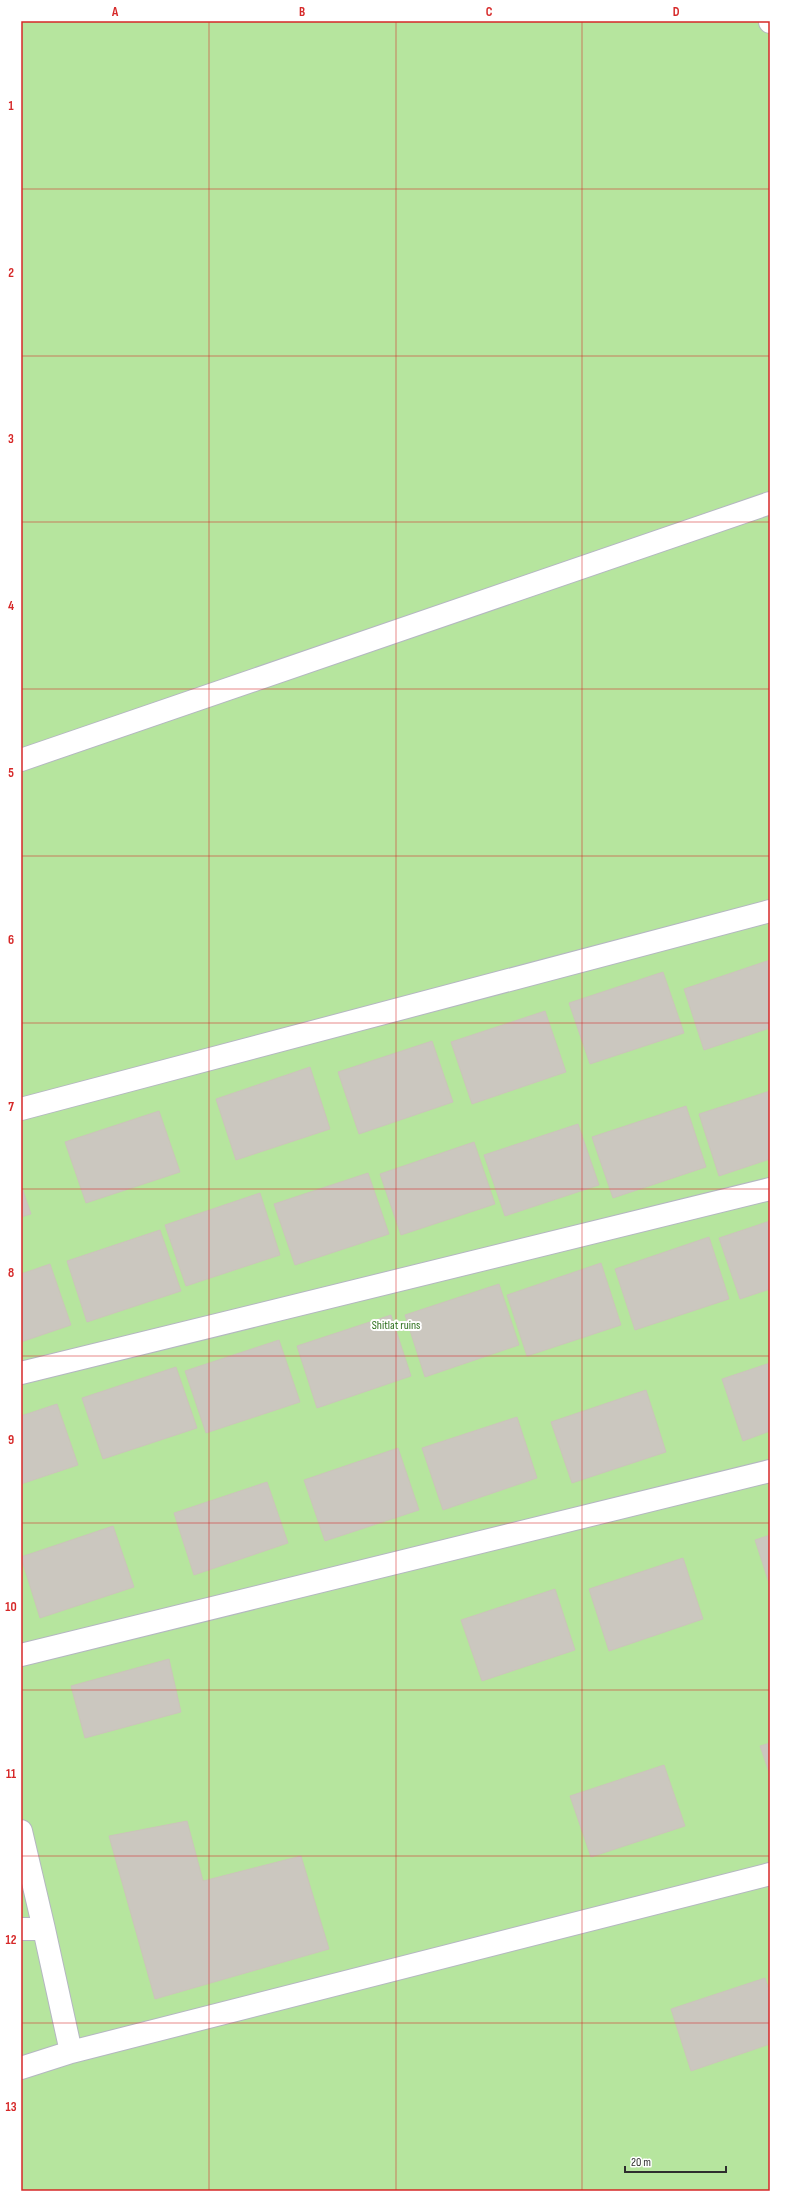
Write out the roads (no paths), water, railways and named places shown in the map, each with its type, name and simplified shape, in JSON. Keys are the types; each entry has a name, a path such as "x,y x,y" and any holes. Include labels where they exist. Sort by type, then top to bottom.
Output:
{"street":[{"path":"21,760 770,502"},
{"path":"21,1109 770,911"},
{"path":"21,1373 770,1189"},
{"path":"21,1654 770,1471"},
{"path":"21,1831 71,2052"},
{"path":"21,2068 71,2052 770,1874"},
{"path":"21,1929 44,1929"}],"park label":[{"name":"Shitlat ruins","path":"396,1325"}]}
